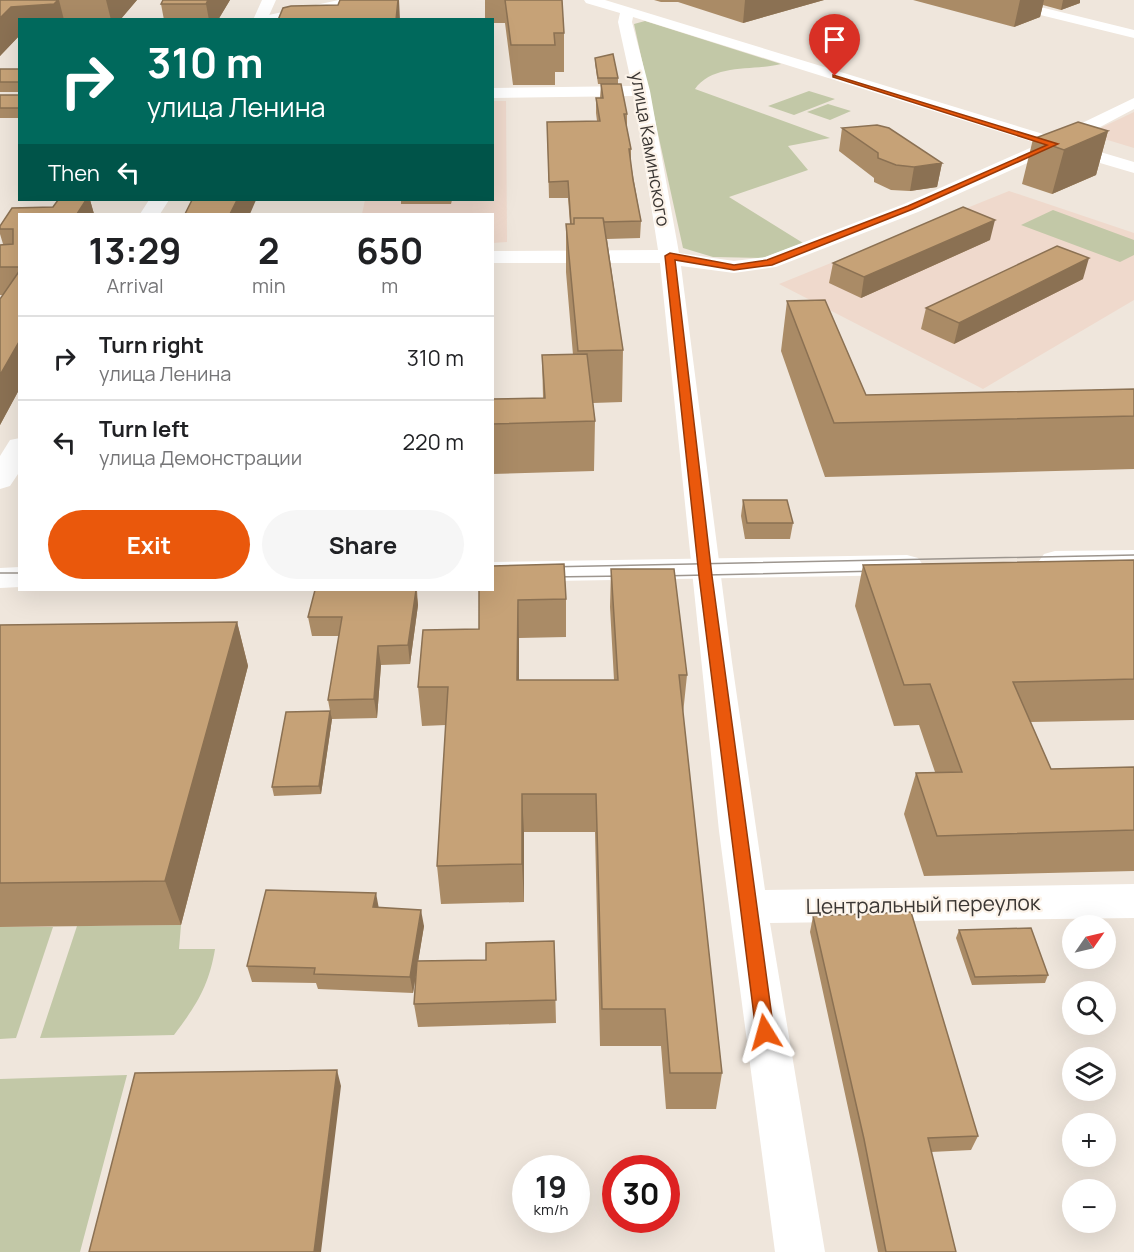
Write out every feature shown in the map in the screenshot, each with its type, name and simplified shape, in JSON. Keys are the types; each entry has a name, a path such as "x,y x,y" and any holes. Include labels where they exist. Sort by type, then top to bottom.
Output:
{"street":[{"path":"263,18 269,0"},
{"path":"272,18 359,0"},
{"path":"591,0 1134,168"},
{"path":"996,0 1134,34"},
{"name":"улица Каминского","path":"627,11 625,22 642,91 670,256 705,570 748,907 800,1252"},
{"path":"494,93 642,91"},
{"path":"494,257 670,256 734,267 769,263 910,207 1054,144 1134,103"},
{"path":"0,480 18,449"},
{"path":"1026,562 1134,560"},
{"path":"494,572 705,570 931,564"},
{"path":"0,578 18,577"},
{"name":"Центральный переулок","path":"748,907 1134,901"}],"shaded area":[{"path":"494,101 506,101 507,242 494,243 494,213 362,213 365,201 494,201"},
{"path":"1134,112 1134,148 1088,134"},
{"path":"1009,191 1134,233 1134,300 983,389 779,284"}],"green space":[{"path":"645,21 781,64 735,69 712,75 695,89 830,138 788,146 808,170 729,197 803,243 763,258 713,257 683,248 634,24"},
{"path":"809,91 835,99 794,115 768,106"},
{"path":"828,104 851,111 830,120 807,112"},
{"path":"1053,210 1134,240 1134,255 1120,262 1021,225"},
{"path":"181,925 179,949 215,949 201,995 174,1035 40,1038 77,926"},
{"path":"0,927 53,927 16,1038 0,1039"},
{"path":"127,1075 80,1252 0,1252 0,1079"}],"building":[{"path":"0,0 58,0 54,4 11,7 0,18"},
{"path":"163,0 208,0 206,4 161,4"},
{"path":"340,0 398,0 396,18 279,18 283,8 291,6 338,5"},
{"path":"505,0 562,0 564,33 554,33 555,45 511,45"},
{"path":"613,54 618,78 598,78 595,58"},
{"path":"0,69 18,69 18,82 0,82"},
{"path":"601,84 621,84 627,114 624,114 631,149 629,149 633,180 641,221 604,222 603,218 574,218 574,224 571,224 568,181 549,182 547,122 600,121 596,98 603,98"},
{"path":"0,95 18,95 18,108 0,108"},
{"path":"1078,122 1108,131 1064,150 1033,139"},
{"path":"877,125 889,128 942,163 914,167 896,165 878,158 878,153 842,128"},
{"path":"57,201 85,201 78,213 18,213 18,267 0,267 0,245 13,244 13,229 0,229 0,226 12,208 53,207"},
{"path":"192,201 236,201 230,213 186,213"},
{"path":"963,207 995,220 864,277 833,263"},
{"path":"574,218 603,218 623,350 578,351 566,224 574,224"},
{"path":"1057,246 1089,258 959,323 926,308"},
{"path":"18,273 18,344 0,375 0,299"},
{"path":"825,300 866,395 1134,389 1134,416 834,423 787,301"},
{"path":"587,354 595,421 494,424 494,399 545,398 542,355"},
{"path":"743,500 787,500 793,523 747,523"},
{"path":"1134,560 1134,679 1013,682 1051,769 1134,767 1134,830 937,836 916,773 962,772 930,684 904,685 863,565"},
{"path":"564,564 566,599 518,600 517,680 618,680 611,569 674,569 687,675 679,675 722,1073 670,1073 665,1009 602,1009 596,794 522,794 522,864 437,866 448,687 418,687 423,630 479,629 479,591 494,591 494,566"},
{"path":"315,591 416,591 408,645 378,646 374,699 328,700 342,617 308,617"},
{"path":"237,622 165,881 0,883 0,625"},
{"path":"330,711 319,786 272,787 286,712"},
{"path":"266,890 376,893 373,907 421,910 410,977 314,974 315,968 247,966"},
{"path":"911,912 978,1136 928,1138 956,1252 886,1252 864,1139 813,916"},
{"path":"1031,928 1048,975 975,977 959,930"},
{"path":"554,941 556,1000 414,1004 417,961 486,960 486,943"},
{"path":"337,1070 314,1252 89,1252 135,1073"}],"tram line":[{"path":"546,567 1134,555"},
{"path":"660,576 879,571"},
{"path":"0,573 18,573"},
{"path":"549,577 627,576"}],"route":[{"path":"765,1032 706,576 670,256 705,264 734,267 769,263 910,207 1054,144 835,76"}]}
